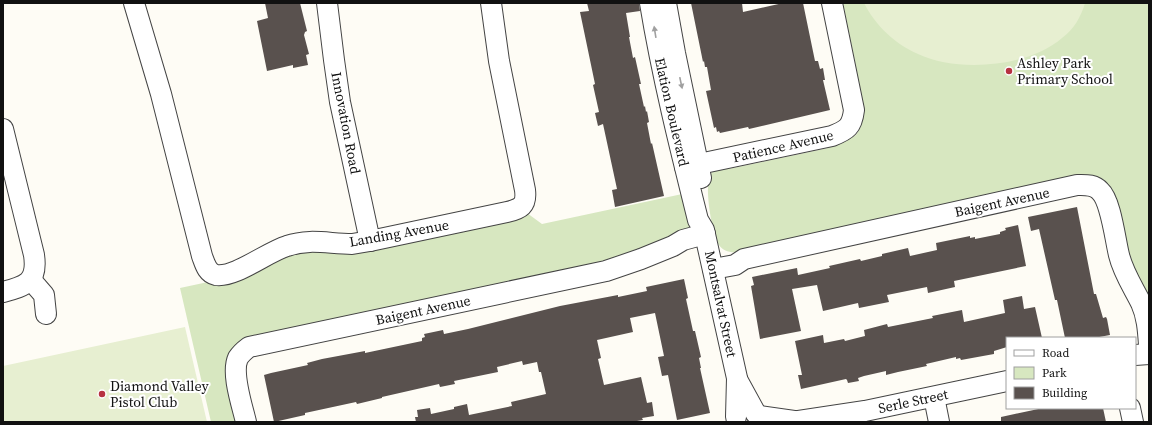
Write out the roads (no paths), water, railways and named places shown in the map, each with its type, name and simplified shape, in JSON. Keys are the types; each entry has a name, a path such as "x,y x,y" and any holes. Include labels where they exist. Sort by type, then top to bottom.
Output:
{"street":[{"name":"Landing Avenue","path":"134,3 162,94 202,256 207,269 216,275 230,273 274,250 299,242 323,241 352,244 507,212 519,208 525,201 525,190 498,61 491,3"},
{"name":"Innovation Road","path":"327,3 340,102 370,241"},
{"name":"Elation Boulevard","path":"650,3 666,87 692,166"},
{"name":"Elation Boulevard","path":"666,3 692,166 704,229"},
{"name":"Patience Avenue","path":"692,166 832,136 843,132 848,128 854,117 854,110 832,3"},
{"path":"3,129 34,255 35,270 31,280 24,286 3,292"},
{"name":"Baigent Avenue","path":"712,265 732,257 744,259 1077,185 1090,186 1099,190 1106,200 1121,264 1146,317 1149,345"},
{"name":"Baigent Avenue","path":"246,422 235,372 239,356 249,347 606,271 629,264 673,246 704,229"},
{"name":"Montsalvat Street","path":"704,229 737,378 734,421"},
{"path":"31,280 44,295 46,314"},
{"path":"1136,355 1149,354"},
{"name":"Montsalvat Street","path":"737,378 759,417"},
{"name":"Serle Street","path":"734,421 743,412 752,412 759,417 793,422 834,417 1006,381"},
{"path":"934,397 939,422"},
{"path":"1130,409 1133,422"}],"place":[{"name":"Ashley Park Primary School","path":"1009,71"},
{"name":"Diamond Valley Pistol Club","path":"102,394"}]}
